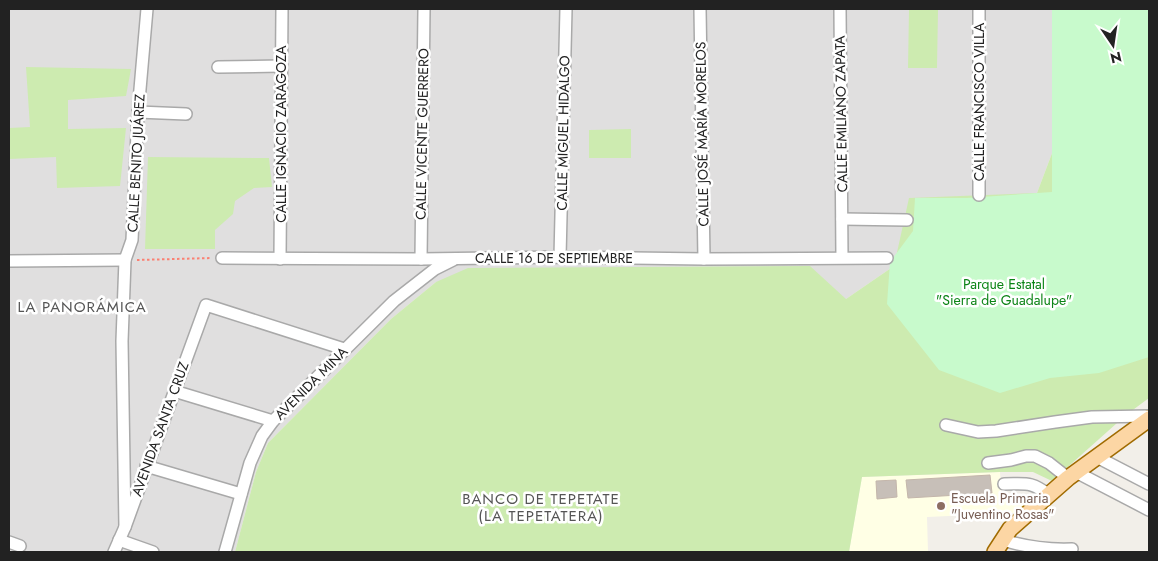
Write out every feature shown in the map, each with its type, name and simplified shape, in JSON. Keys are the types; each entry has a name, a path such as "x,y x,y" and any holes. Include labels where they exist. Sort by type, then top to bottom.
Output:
{"main road":[{"path":"999,546 1010,529 1072,475 1149,418"}],"street":[{"name":"CALLE BENITO JUÁREZ","path":"124,527 122,341 125,260 132,240 138,112 147,9"},
{"name":"CALLE IGNACIO ZARAGOZA","path":"280,259 282,9"},
{"name":"CALLE VICENTE GUERRERO","path":"420,259 424,9"},
{"name":"CALLE MIGUEL HIDALGO","path":"560,257 566,9"},
{"name":"CALLE JOSÉ MARÍA MORELOS","path":"700,9 704,258"},
{"name":"CALLE EMILIANO ZAPATA","path":"840,9 842,257"},
{"name":"CALLE FRANCISCO VILLA","path":"979,9 979,194"},
{"path":"218,68 282,66"},
{"path":"138,112 186,114"},
{"path":"842,219 907,220"},
{"name":"CALLE 16 DE SEPTIEMBRE","path":"222,258 887,258"},
{"name":"AVENIDA MINA","path":"225,552 250,463 262,436 273,421 394,301 435,269 458,258"},
{"path":"9,262 125,260"},
{"name":"AVENIDA SANTA CRUZ","path":"114,552 206,305 344,349"},
{"path":"174,391 273,421"},
{"path":"946,425 978,432 1092,417 1149,418"},
{"path":"988,463 1035,456 1149,510"},
{"path":"1097,457 1149,484"},
{"path":"146,466 241,494"},
{"path":"1004,484 1031,484 1049,495"},
{"path":"119,540 153,552"},
{"path":"9,542 20,546"},
{"path":"999,546 1018,544 1036,548 1072,549"}],"path":[{"path":"125,260 222,258"}],"shaded area":[{"path":"9,9 1149,9 1149,15 1054,148 1037,193 894,266 846,299 436,282 391,319 268,443 256,472 235,552 9,552"},
{"name":"Escuela Primaria \"Juventino Rosas\"","path":"1000,472 1002,498 1034,497 1016,513 927,517 928,552 849,552 862,477"}],"green space":[{"path":"909,9 938,10 937,68 908,68"},
{"name":"Parque Estatal \"Sierra de Guadalupe\"","path":"1052,10 1149,10 1149,357 1099,373 1050,378 1000,393 939,370 887,304 890,262 913,231 915,198 967,198 1052,192"},
{"path":"1149,15 1149,398 1126,415 1052,481 1033,472 862,477 849,552 235,552 256,472 268,443 391,319 436,282 468,268 810,266 846,299 894,266 909,198 1037,193 1054,148"},
{"path":"26,67 131,69 126,96 68,100 68,129 126,128 120,186 57,188 56,157 9,159 9,128 30,127"},
{"path":"631,129 631,158 589,158 589,130"},
{"path":"148,157 269,158 272,187 254,188 235,201 233,214 215,230 215,249 145,249"}],"building":[{"path":"990,475 992,493 908,498 906,480"},
{"path":"896,480 897,497 877,499 876,481"}],"place":[{"name":"Escuela Primaria \"Juventino Rosas\"","path":"941,506"}],"district":[{"name":"LA PANORÁMICA","path":"82,307"},
{"name":"BANCO DE TEPETATE (LA TEPETATERA)","path":"541,508"}]}
